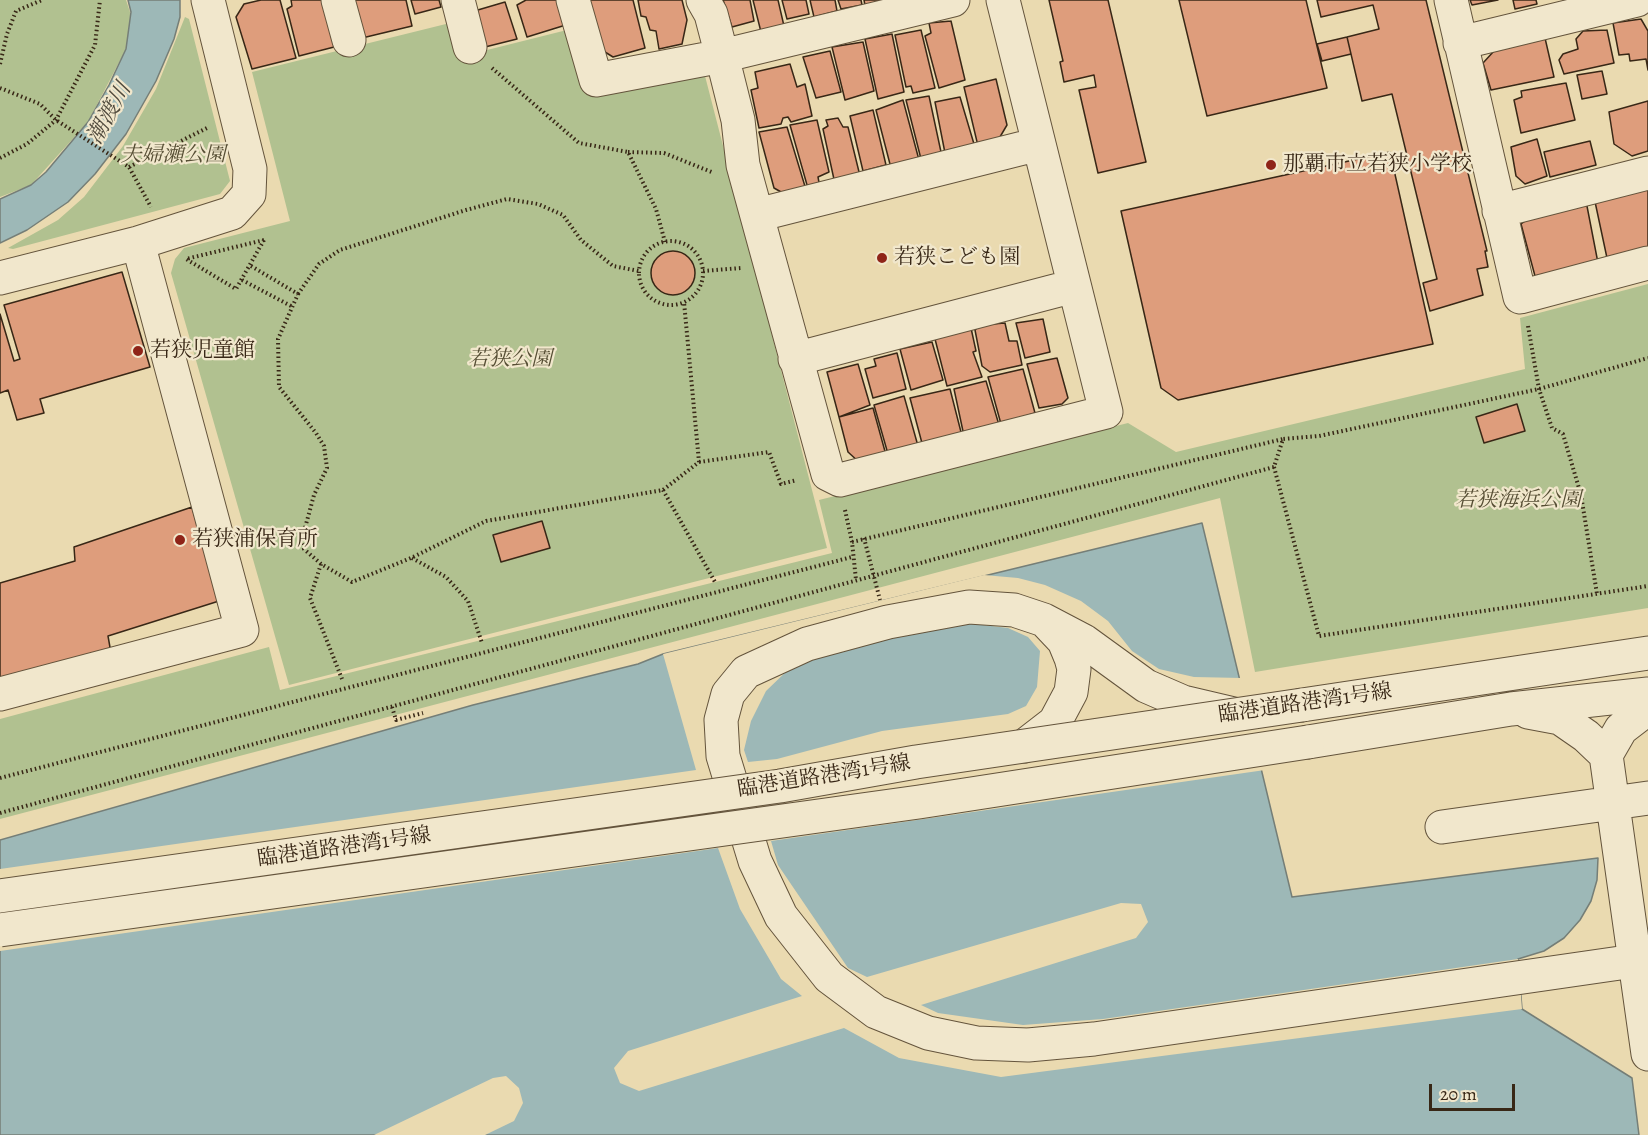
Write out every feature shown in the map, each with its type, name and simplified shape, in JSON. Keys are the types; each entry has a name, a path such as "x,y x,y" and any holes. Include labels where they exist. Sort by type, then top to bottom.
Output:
{"street":[{"path":"0,278 138,243 232,213 249,194 250,170 208,0"},
{"path":"338,0 349,40"},
{"path":"458,0 478,55"},
{"path":"573,0 596,80 722,56 953,0"},
{"path":"703,0 711,14 738,120 743,165 828,474 840,480 1106,412 1003,0"},
{"path":"1451,0 1498,211 1520,297 1648,263"},
{"path":"1460,43 1637,0"},
{"path":"757,215 1039,144"},
{"path":"1498,211 1648,173"},
{"path":"0,694 242,630 138,243"},
{"path":"795,358 1074,286"},
{"path":"1234,714 1183,702 1146,686 1128,676 1084,641 1044,620 1014,610 969,607 888,622 807,644 746,672 728,694 721,720 723,756 755,861 781,916 829,977 876,1012 928,1033 976,1042 1028,1046 1106,1038 1634,961"},
{"path":"1024,746 1055,722 1071,692 1074,669 1071,658 1064,641 1044,620"},
{"name":"臨港道路港湾1号線","path":"0,896 537,821 1648,653"},
{"name":"臨港道路港湾1号線","path":"0,930 919,802 1511,709 1648,694"},
{"path":"1648,708 1621,729 1606,755 1648,1054"},
{"path":"1511,709 1560,718 1586,736 1606,755"},
{"path":"1442,827 1648,798"}],"path":[{"path":"0,64 7,34 16,11 42,0"},
{"path":"0,158 27,144 56,120 95,45 100,0"},
{"path":"478,55 579,143 628,152 664,153 723,176"},
{"path":"0,88 40,104 56,120 129,167 155,216"},
{"path":"129,167 212,126"},
{"path":"628,152 656,209 665,242"},
{"path":"639,271 613,266 581,240 563,215 538,204 507,199 340,250 319,264 298,294 278,339 279,387 324,446 327,468 314,495 302,539 304,549 321,564 352,582 411,558 486,520 663,490 699,462 769,452 781,484 803,479"},
{"path":"264,240 242,280 236,289 186,259 264,240"},
{"path":"665,242 675,242 694,251 703,272 697,292 684,302 666,305 655,301 646,293 639,271 648,252 665,242"},
{"path":"251,266 298,294"},
{"path":"703,272 744,267"},
{"path":"242,280 293,307"},
{"path":"1520,297 1539,389 1552,428 1563,434 1576,475 1597,594"},
{"path":"684,302 699,462"},
{"path":"852,542 1282,439 1320,436 1539,389 1648,358"},
{"path":"1282,439 1274,467 1319,636 1648,586"},
{"path":"0,813 1274,467"},
{"path":"663,490 715,582"},
{"path":"843,501 852,542 856,580"},
{"path":"864,538 880,600"},
{"path":"0,778 852,556"},
{"path":"411,558 446,577 468,601 482,643"},
{"path":"321,564 310,598 342,679"},
{"path":"392,707 396,720 423,713"}],"green space":[{"name":"夫婦瀬公園","path":"0,0 126,0 132,18 126,49 88,122 31,185 0,197"},
{"name":"夫婦瀬公園","path":"185,17 189,19 230,181 220,194 13,249 8,248 58,220 84,197 123,146 156,89"},
{"name":"若狭公園","path":"454,22 463,56 575,28 594,92 705,76 827,548 289,685 171,273 175,259 184,248 290,221 252,72"},
{"name":"若狭海浜公園","path":"1648,284 1648,608 1255,672 1220,498 0,819 0,719 269,647 280,690 832,553 819,500 1128,423 1176,452 1525,369 1520,318"}],"water":[{"name":"潮渡川","path":"128,0 180,0 180,17 174,39 156,81 126,134 95,174 68,202 27,230 0,243 0,199 31,185 46,172 88,122 109,85 126,49 131,12"},
{"path":"1202,523 1292,897 1598,858 1597,880 1591,901 1580,920 1564,938 1544,951 1518,959 1522,1009 1632,1078 1639,1135 0,1135 0,840 473,705 638,664 663,654"}],"pier":[{"path":"984,575 1018,578 1045,585 1081,601 1108,621 1132,651 1159,669 1194,677 1242,678 1265,770 771,841 778,865 848,968 867,977 1121,903 1141,904 1148,922 1136,938 921,1005 938,1013 1023,1025 1103,1019 1518,959 1522,1009 1001,1077 899,1058 844,1028 639,1091 620,1083 614,1068 628,1051 802,996 781,979 740,909 718,848 0,951 0,869 696,770 663,654","holes":["967,623 1008,628 1028,637 1040,651 1037,687 1026,706 1008,714 882,731 777,759 748,762 744,750 751,721 766,691 791,667 826,651"]},
{"path":"506,1076 519,1088 523,1103 514,1121 485,1135 374,1135 493,1078"}],"building":[{"path":"261,0 280,0 296,58 252,69 236,17 244,4"},
{"path":"291,0 326,0 338,46 299,56 287,9 292,6"},
{"path":"351,0 406,0 412,26 362,38"},
{"path":"411,0 439,0 441,7 415,14"},
{"path":"526,0 563,0 569,24 527,37 517,5"},
{"path":"584,0 633,0 645,48 613,57 597,47"},
{"path":"638,0 682,0 687,20 682,44 659,49 656,31 650,30 646,17 641,16"},
{"path":"723,0 750,0 754,21 732,27"},
{"path":"753,0 778,0 784,26 761,32"},
{"path":"782,0 806,0 809,14 787,19"},
{"path":"810,0 835,0 837,11 814,17"},
{"path":"838,0 861,0 862,5 841,9"},
{"path":"864,0 888,0 865,5"},
{"path":"1049,0 1108,0 1146,162 1098,173 1079,90 1096,87 1094,75 1064,82 1060,62 1063,61"},
{"path":"1179,0 1306,0 1327,88 1207,116"},
{"path":"1317,0 1426,0 1487,251 1485,251 1488,267 1477,269 1483,295 1430,311 1423,283 1437,279 1392,94 1362,101 1347,37 1379,29 1373,5 1321,17"},
{"path":"1470,0 1498,0 1472,5"},
{"path":"1513,0 1536,0 1537,4 1515,9"},
{"path":"505,2 517,39 481,48 471,12"},
{"path":"1641,19 1648,31 1648,70 1646,59 1630,61 1629,54 1619,55 1613,23"},
{"path":"951,21 965,80 939,88 925,36 931,33 929,23"},
{"path":"921,30 935,88 913,93 911,86 906,87 895,35"},
{"path":"1607,30 1614,63 1564,74 1559,60 1563,54 1578,49 1576,39 1583,31"},
{"path":"892,34 904,92 878,99 865,39"},
{"path":"1347,37 1351,54 1322,61 1317,44"},
{"path":"1545,38 1554,77 1491,90 1483,63 1494,51"},
{"path":"863,42 874,91 845,100 832,47"},
{"path":"830,51 841,92 816,98 803,57"},
{"path":"790,64 797,87 805,84 812,116 791,122 788,117 783,118 781,124 759,128 751,90 758,88 755,72"},
{"path":"1602,71 1607,94 1582,99 1577,75"},
{"path":"996,79 1007,125 997,142 978,146 964,87"},
{"path":"1566,83 1575,120 1521,133 1514,100 1522,97 1521,91"},
{"path":"929,96 941,152 921,159 906,100"},
{"path":"960,97 974,144 945,153 935,102"},
{"path":"903,100 919,160 891,168 876,110"},
{"path":"1648,101 1648,151 1632,156 1614,144 1609,112"},
{"path":"873,110 886,165 863,171 850,116"},
{"path":"838,118 843,127 848,127 860,176 835,184 823,129 828,126 826,120"},
{"path":"817,120 829,172 818,177 820,188 809,192 790,125"},
{"path":"787,127 807,193 790,197 774,188 759,132"},
{"path":"1537,139 1547,176 1525,184 1516,176 1511,147"},
{"path":"1590,141 1596,165 1550,177 1544,152"},
{"path":"1390,152 1433,344 1178,400 1161,388 1121,211"},
{"path":"1648,183 1648,249 1607,258 1594,197"},
{"path":"1586,201 1598,263 1535,276 1521,224 1536,213"},
{"path":"673,251 689,257 695,273 689,289 673,295 657,289 651,273 657,257"},
{"path":"122,272 150,367 40,399 44,413 17,420 8,390 0,393 0,314 14,361 20,359 4,305"},
{"path":"1043,319 1050,352 1025,358 1016,323"},
{"path":"1005,323 1009,341 1017,341 1022,365 990,372 982,366 975,330 980,325"},
{"path":"971,328 976,351 973,352 982,377 947,386 935,339"},
{"path":"932,342 943,380 911,390 900,349"},
{"path":"897,353 906,389 873,398 865,369 876,366 874,359"},
{"path":"1057,358 1068,398 1062,404 1039,408 1027,364"},
{"path":"858,364 870,405 839,417 827,372"},
{"path":"1023,369 1035,413 1001,424 988,377"},
{"path":"986,381 999,425 964,436 954,389"},
{"path":"950,389 962,436 923,447 910,398"},
{"path":"904,396 918,446 888,454 874,405"},
{"path":"1517,404 1525,431 1484,443 1476,417"},
{"path":"873,408 886,455 860,463 848,452 839,417"},
{"path":"192,507 219,601 108,636 111,653 0,680 0,583 75,561 74,547"},
{"path":"542,521 550,548 501,562 493,535"}],"place":[{"name":"那覇市立若狭小学校","path":"1271,165"},
{"name":"若狭こども園","path":"882,258"},
{"name":"若狭児童館","path":"138,351"},
{"name":"若狭浦保育所","path":"180,540"}]}
